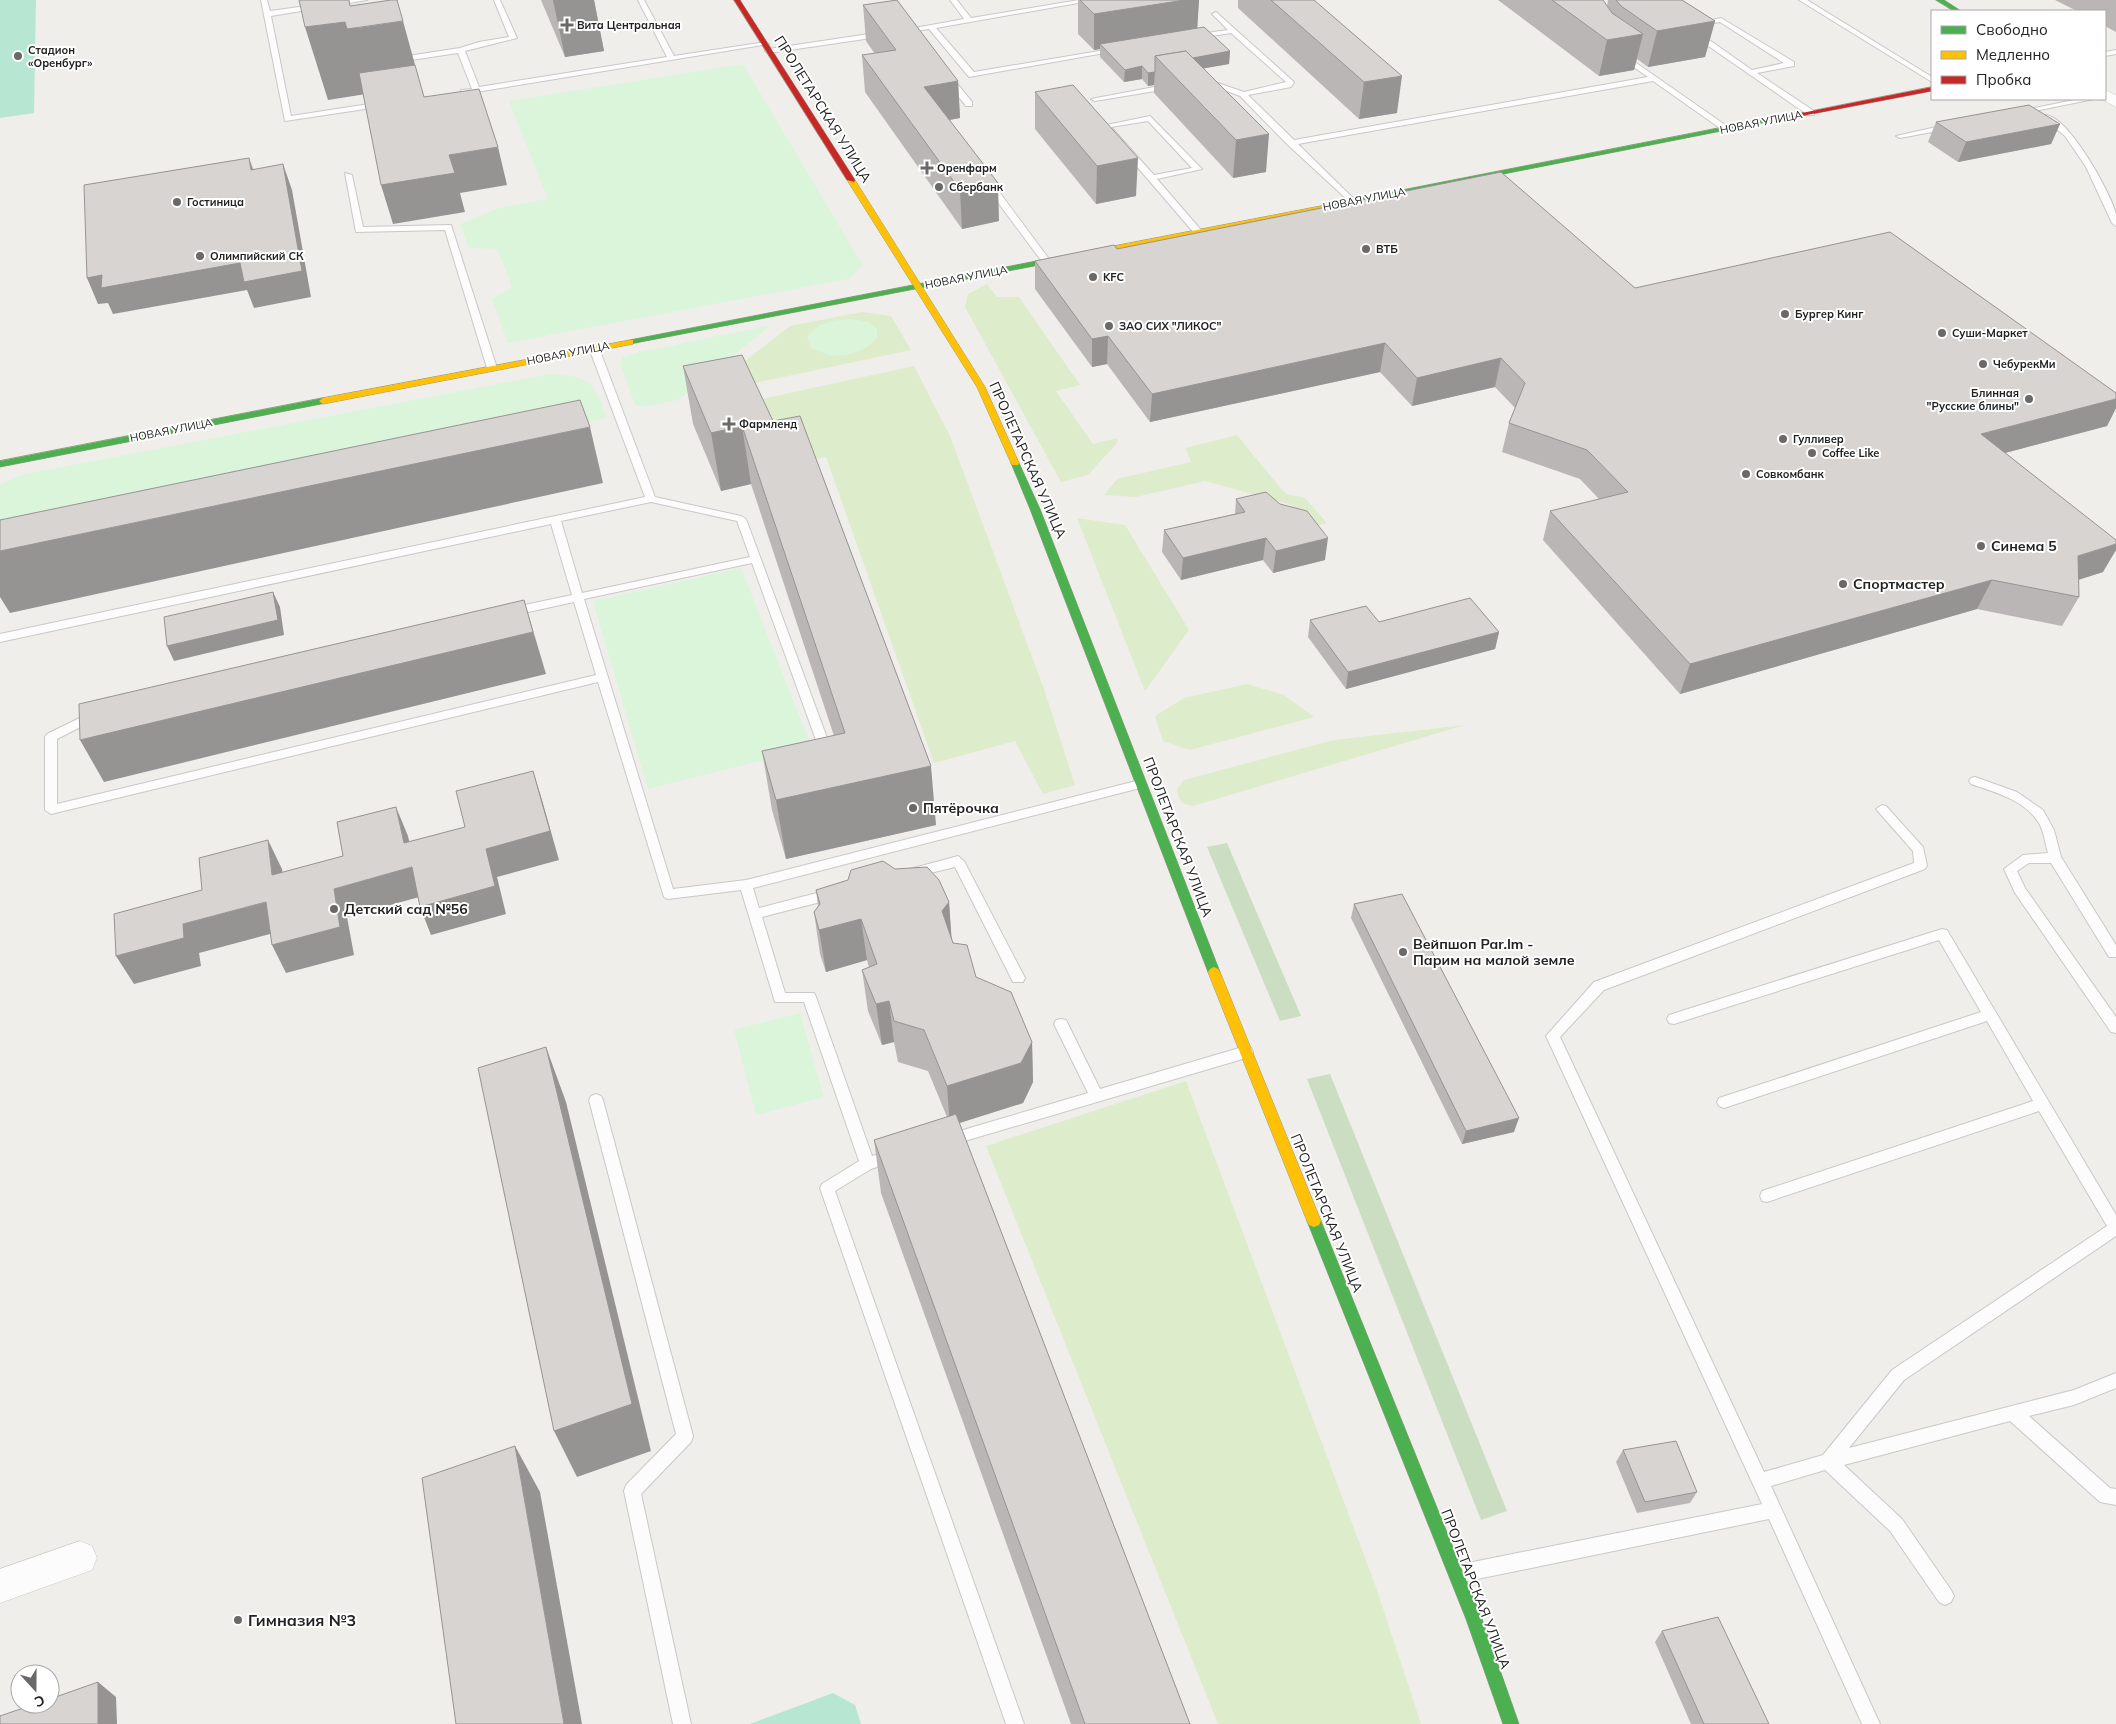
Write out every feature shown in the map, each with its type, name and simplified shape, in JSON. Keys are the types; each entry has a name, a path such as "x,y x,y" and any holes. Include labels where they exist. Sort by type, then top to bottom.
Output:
{"main road":[{"name":"ПРОЛЕТАРСКАЯ УЛИЦА","path":"737,0 981,387 1035,509 1140,784 1474,1619 1511,1724"},
{"path":"1939,0 1956,10"},
{"name":"НОВАЯ УЛИЦА","path":"0,464 1931,89"}],"street":[{"path":"0,1586 80,1558"}],"lane":[{"path":"264,0 288,119 391,103"},
{"path":"267,14 364,0"},
{"path":"396,51 398,60 461,50 479,44 513,38 497,0"},
{"path":"641,0 672,58"},
{"path":"953,0 969,20"},
{"path":"457,93 672,58 909,30 1092,0"},
{"path":"1802,0 1931,79"},
{"path":"1216,14 1290,82 1288,85 1279,88 1243,94"},
{"path":"1751,72 1791,64 1721,20 1692,28 1751,72 1811,113"},
{"path":"903,22 915,37"},
{"path":"931,26 972,75 1126,49"},
{"path":"1184,39 1233,31"},
{"path":"461,50 476,90"},
{"path":"1616,51 1727,129"},
{"path":"945,74 969,104"},
{"path":"1291,143 1655,78"},
{"path":"1196,84 1215,84 1243,94 1351,201"},
{"path":"1096,99 1177,85"},
{"path":"2010,114 2085,100"},
{"path":"2037,109 2068,134 2090,167 2116,223"},
{"path":"1152,178 1198,169 1150,118 1106,126 1198,232"},
{"path":"1900,136 1955,125"},
{"path":"980,172 1046,261"},
{"path":"348,174 359,230 448,227 492,368"},
{"path":"594,348 651,499"},
{"path":"0,638 651,499 741,519 754,559 832,767"},
{"path":"554,520 668,894 746,885 1140,784"},
{"path":"500,615 754,559"},
{"path":"104,709 51,737 51,810 603,677"},
{"path":"1975,780 2012,795 2032,808 2043,820 2054,858 2114,953"},
{"path":"1871,1724 1761,1481 1553,1036 1599,986 1921,866 1919,850 1882,809"},
{"path":"2054,858 2027,858 2010,869 2019,890 2116,1028"},
{"path":"903,875 958,861 1018,978"},
{"path":"746,885 780,998 809,997 867,1164"},
{"path":"755,914 847,890"},
{"path":"1674,1019 1942,934 2116,1228 1898,1375 1828,1461"},
{"path":"1724,1102 1990,1015"},
{"path":"1061,1024 1096,1096"},
{"path":"934,1144 1246,1052"},
{"path":"596,1100 685,1436 632,1491 682,1724"},
{"path":"1768,1196 2042,1104"},
{"path":"905,1152 867,1164 828,1188 1016,1724"},
{"path":"1761,1481 1828,1461 2074,1397 2116,1380"},
{"path":"2013,1413 2106,1496 2116,1497"},
{"path":"1828,1461 1896,1526 1946,1596"},
{"path":"1456,1575 1535,1557 1773,1510"}],"green space":[{"name":"Стадион «Оренбург»","path":"0,0 36,0 34,113 0,118"},
{"path":"743,64 863,266 848,279 508,343 492,299 512,287 497,249 469,248 460,224 499,208 548,199 509,101"},
{"path":"987,284 997,297 1019,297 1080,385 1056,391 1093,444 1117,438 1118,442 1088,475 1061,482 965,307 968,294"},
{"path":"862,312 891,316 911,350 703,394 790,326"},
{"path":"851,319 869,322 877,329 877,338 868,346 850,354 836,356 811,348 807,337 816,328 832,321"},
{"path":"771,325 678,400 643,407 635,405 620,363 622,358 631,354"},
{"path":"914,366 950,436 1044,689 1075,785 1043,794 1015,741 934,763 826,457 793,463 762,399"},
{"path":"550,374 575,377 589,383 598,396 607,418 0,543 0,486 2,483 25,474"},
{"path":"1237,435 1282,490 1287,494 1305,498 1327,523 1313,527 1292,505 1205,481 1136,497 1104,495 1117,479 1191,462 1186,448"},
{"path":"1077,518 1125,525 1189,630 1145,691"},
{"path":"741,568 812,748 648,789 593,601"},
{"path":"1247,684 1284,695 1314,717 1190,750 1163,741 1155,716 1184,698"},
{"path":"1465,725 1193,806 1181,801 1177,789 1184,780 1334,740"},
{"path":"1227,843 1301,1016 1280,1021 1207,847"},
{"path":"800,1013 824,1097 756,1115 734,1030"},
{"path":"1330,1074 1507,1511 1481,1520 1307,1079"},
{"path":"1186,1081 1376,1587 1421,1724 1218,1724 986,1146"},
{"path":"833,1693 855,1705 861,1724 750,1724"}],"building":[{"path":"299,0 349,0 350,6 397,0 403,21 347,29 345,22 305,27"},
{"path":"897,0 958,81 924,87 998,183 960,190 862,55 896,50 863,5"},
{"path":"1080,0 1185,0 1094,14"},
{"path":"1271,0 1314,0 1402,76 1364,82"},
{"path":"1552,0 1603,0 1612,13 1643,34 1607,40"},
{"path":"1616,0 1682,0 1715,21 1657,31 1621,6"},
{"path":"1204,27 1230,51 1193,58 1186,51 1155,56 1155,72 1148,73 1142,66 1125,70 1100,44"},
{"path":"1186,51 1269,134 1236,140 1155,56"},
{"path":"415,65 424,97 479,89 498,147 449,155 455,173 381,185 359,73"},
{"path":"1073,85 1138,158 1097,166 1035,92"},
{"path":"2029,105 2060,124 1966,142 1936,122"},
{"name":"Олимпийский СК","path":"249,158 251,170 283,164 302,271 244,282 240,263 101,288 102,275 87,278 84,185"},
{"name":"Гулливер","path":"1501,172 1635,288 1890,232 2116,393 2116,399 1981,434 2116,540 2116,544 2078,556 2079,597 1992,580 1690,664 1550,511 1628,492 1587,450 1509,423 1525,383 1501,358 1417,378 1385,343 1152,394 1108,336 1092,339 1035,261 1114,245 1117,249"},
{"path":"742,355 773,421 800,416 931,766 776,800 762,751 845,733 742,426 711,433 683,366"},
{"path":"580,400 590,427 0,551 0,520"},
{"path":"1266,492 1280,504 1307,511 1328,538 1276,551 1266,538 1183,558 1164,530 1245,512 1236,499"},
{"path":"273,592 278,620 167,646 164,617"},
{"path":"1470,598 1499,632 1348,672 1310,620 1366,606 1379,622"},
{"path":"524,600 533,632 80,740 79,704"},
{"path":"533,771 550,831 486,849 495,886 420,907 412,867 334,889 340,927 272,945 266,902 183,924 184,938 116,956 114,914 202,890 199,858 268,840 272,875 343,856 337,822 396,807 404,843 465,827 456,791"},
{"path":"883,861 895,869 927,867 939,880 949,902 942,911 953,943 967,945 976,977 1011,992 1032,1042 1021,1063 947,1086 924,1030 894,1021 889,1001 876,1004 862,970 877,964 861,919 819,930 814,912 820,904 816,890 848,880 851,870"},
{"path":"1402,894 1519,1118 1466,1131 1354,904"},
{"path":"546,1047 632,1404 554,1431 478,1068"},
{"path":"956,1114 1190,1724 1085,1724 874,1140"},
{"path":"1676,1441 1697,1492 1645,1502 1623,1450"},
{"path":"515,1446 564,1724 456,1724 422,1478"},
{"path":"1718,1617 1769,1724 1704,1724 1662,1631"},
{"path":"98,1682 98,1724 0,1724 0,1716 10,1713 60,1714 60,1695"}],"traffic: fast":[{"path":"1939,0 1956,10"},
{"path":"1321,208 1770,120"},
{"path":"630,342 1114,248"},
{"path":"0,464 323,401"},
{"path":"1015,463 1035,509 1214,972"},
{"path":"1314,1221 1474,1619 1511,1724"}],"traffic: slow":[{"path":"851,180 981,387 1015,463"},
{"path":"1114,248 1321,208"},
{"path":"323,401 630,342"},
{"path":"1214,972 1314,1221"}],"traffic: jam":[{"path":"737,0 851,180"},
{"path":"1770,120 1931,89"}],"place":[{"name":"Вита Центральная","path":"567,25"},
{"name":"Стадион «Оренбург»","path":"18,56"},
{"name":"Оренфарм","path":"927,168"},
{"name":"Сбербанк","path":"939,187"},
{"name":"Гостиница","path":"177,202"},
{"name":"ВТБ","path":"1366,249"},
{"name":"Олимпийский СК","path":"200,256"},
{"name":"KFC","path":"1093,277"},
{"name":"Бургер Кинг","path":"1785,314"},
{"name":"ЗАО СИХ \"ЛИКОС\"","path":"1109,326"},
{"name":"Суши-Маркет","path":"1942,333"},
{"name":"ЧебурекМи","path":"1983,364"},
{"name":"Блинная \"Русские блины\"","path":"2029,399"},
{"name":"Фармленд","path":"729,424"},
{"name":"Гулливер","path":"1783,439"},
{"name":"Coffee Like","path":"1812,453"},
{"name":"Совкомбанк","path":"1746,474"},
{"name":"Синема 5","path":"1981,546"},
{"name":"Спортмастер","path":"1843,584"},
{"name":"Пятёрочка","path":"913,808"},
{"name":"Детский сад №56","path":"334,909"},
{"name":"Вейпшоп Par.Im - Парим на малой земле","path":"1403,952"},
{"name":"Гимназия №3","path":"238,1620"}]}
